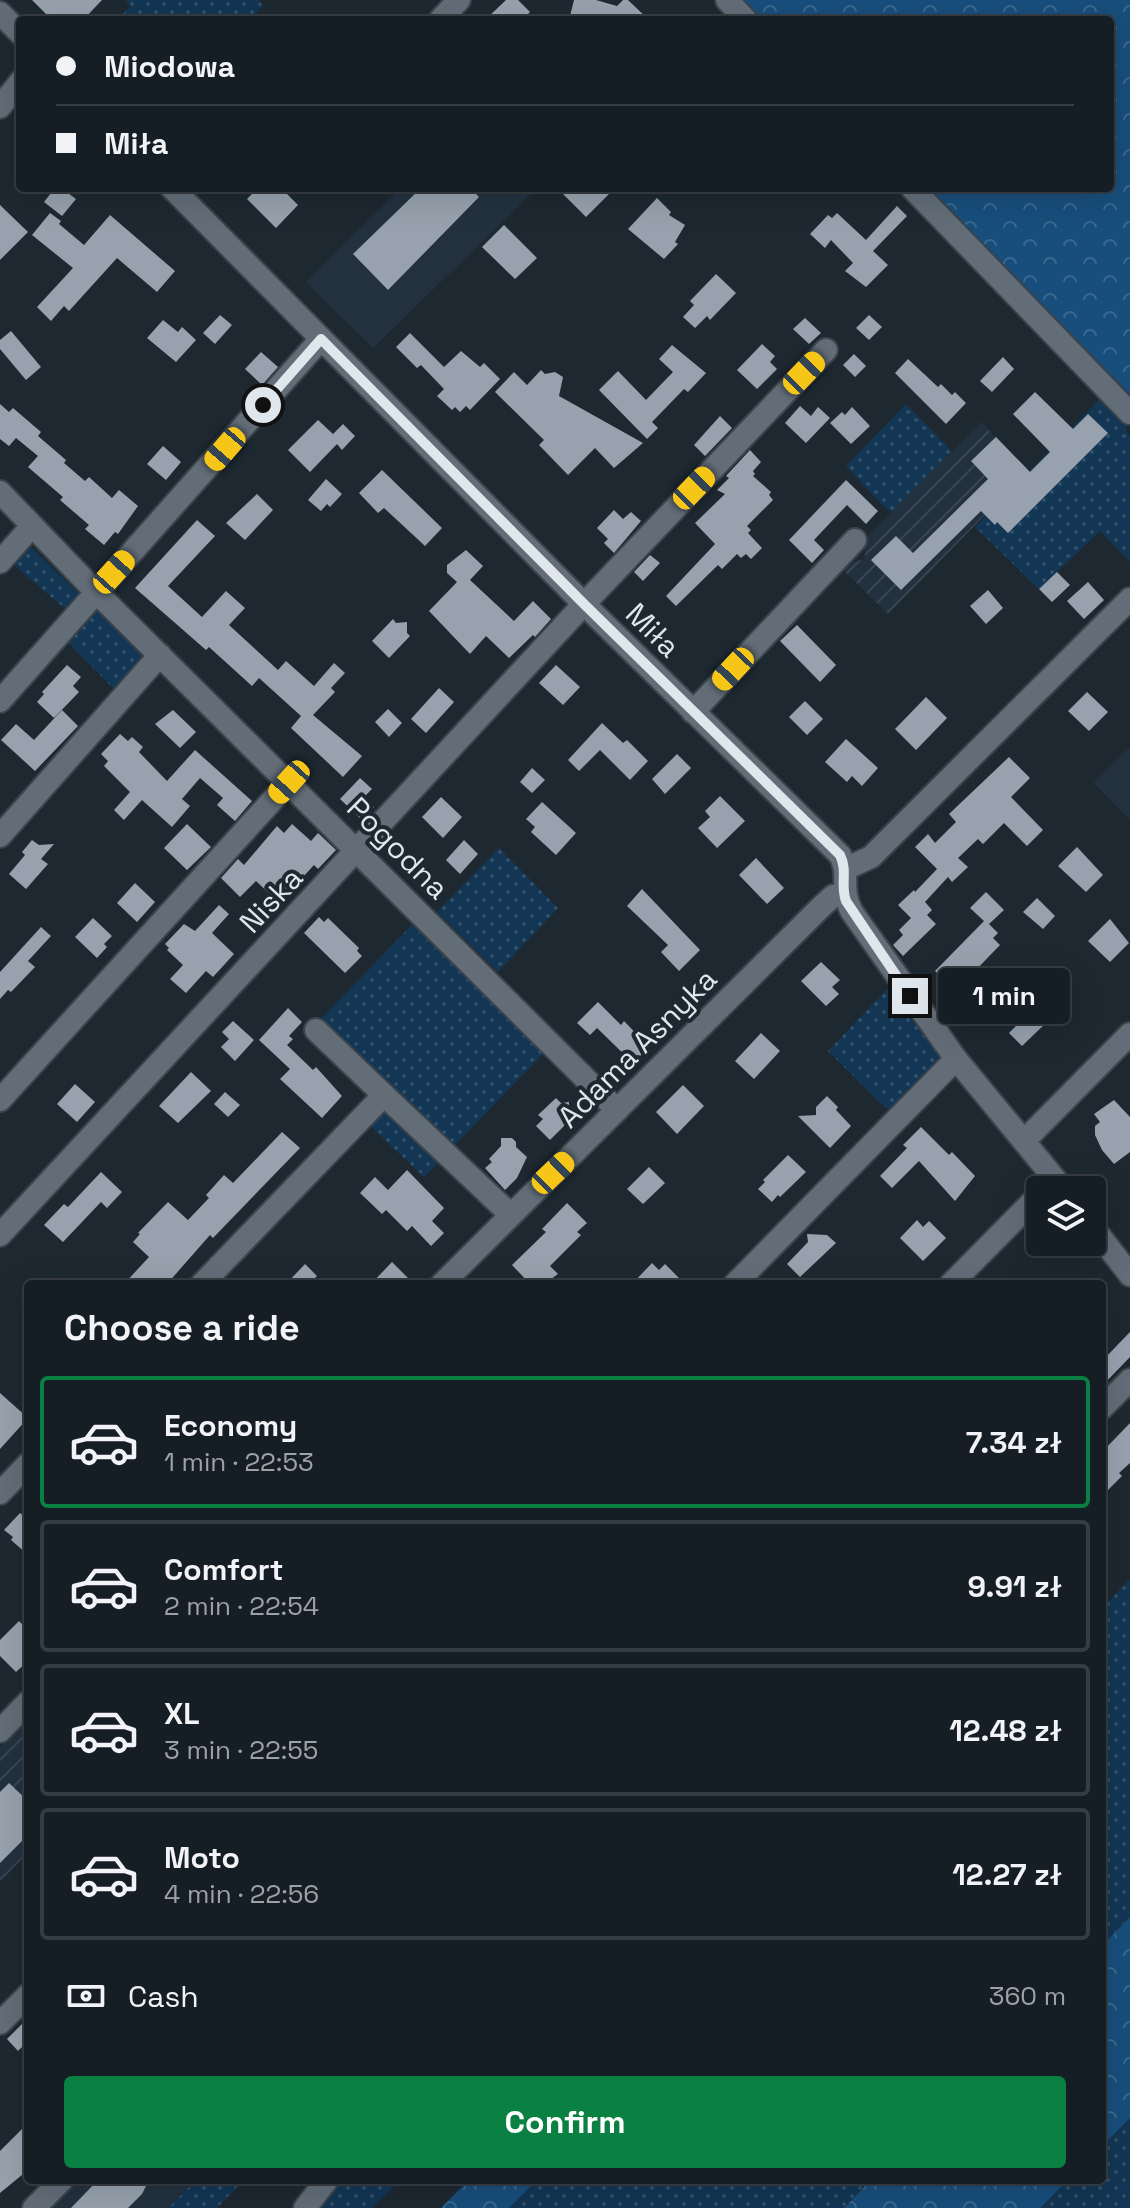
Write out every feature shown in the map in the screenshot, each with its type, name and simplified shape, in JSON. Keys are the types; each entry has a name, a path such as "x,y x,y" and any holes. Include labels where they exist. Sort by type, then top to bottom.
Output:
{"street":[{"path":"444,16 459,0"},
{"path":"727,0 742,16"},
{"path":"0,13 16,29"},
{"path":"0,107 16,87"},
{"name":"Miła","path":"176,192 584,604 840,855 845,869"},
{"path":"916,192 1130,413"},
{"path":"0,701 321,339"},
{"name":"Niska","path":"0,1235 584,604 826,350"},
{"name":"Pogodna","path":"0,492 31,527 617,1110"},
{"path":"0,562 31,527"},
{"path":"693,712 855,540"},
{"path":"1044,1176 1024,1141 956,1059 852,912 844,895 845,869 871,857 1130,599"},
{"path":"0,836 160,655"},
{"path":"0,1100 289,782"},
{"name":"Adama Asnyka","path":"446,1280 821,907 833,896 844,895"},
{"path":"316,1030 511,1215"},
{"path":"1024,1141 1130,1034"},
{"path":"739,1280 956,1059"},
{"path":"206,1280 384,1095"},
{"path":"955,1280 1026,1212"},
{"path":"1106,1244 1130,1275"},
{"path":"1106,1404 1130,1380"},
{"path":"0,1493 24,1468"},
{"path":"0,1731 24,1706"},
{"path":"0,2023 24,1999"},
{"path":"34,2208 58,2184"},
{"path":"305,2208 324,2184"}],"shaded area":[{"path":"125,0 258,0 263,6 253,16 121,16 131,6"},
{"path":"397,192 533,192 373,348 306,282"},
{"path":"1104,395 1126,418 1130,436 1130,562 1100,531 1039,589 975,527"},
{"path":"906,404 952,451 892,512 846,466"},
{"path":"981,422 1028,471 888,614 839,566 865,559 865,539"},
{"path":"26,542 83,598 70,613 9,561"},
{"path":"91,606 148,660 119,694 63,637"},
{"path":"1130,747 1130,820 1094,783"},
{"path":"499,848 558,908 498,972 437,912"},
{"path":"412,925 543,1054 449,1151 317,1023"},
{"path":"891,985 941,1054 939,1065 891,1113 828,1051"},
{"path":"387,1111 439,1162 424,1177 368,1124"},
{"path":"1130,1579 1130,1917 1106,1942 1106,1604"},
{"path":"24,1723 24,1857 0,1881 0,1746"},
{"path":"1130,2118 1130,2208 1040,2208 1064,2184 1106,2184 1106,2142"},
{"path":"69,2184 192,2184 168,2208 45,2208"},
{"path":"192,2184 240,2184 217,2208 168,2208"},
{"path":"330,2184 396,2184 372,2208 312,2208"},
{"path":"533,2184 867,2184 844,2208 509,2208"}],"green space":[{"path":"737,0 1130,0 1130,394 929,192 1114,192 1114,16 753,16"},
{"path":"1130,1917 1130,2118 1106,2142 1106,1942"},
{"path":"465,2184 533,2184 509,2208 441,2208"},
{"path":"867,2184 1064,2184 1040,2208 844,2208"}],"building":[{"path":"32,0 102,0 87,16 48,16"},
{"path":"506,0 518,0 530,12 526,16 489,16"},
{"path":"574,0 596,0 617,6 628,0 645,16 570,16"},
{"path":"52,192 66,192 76,199 62,216 44,202"},
{"path":"254,192 285,192 298,205 276,228 247,199"},
{"path":"417,192 474,192 479,197 388,290 353,254"},
{"path":"561,192 611,192 586,217"},
{"path":"657,198 671,212 669,215 685,225 675,242 678,244 664,259 628,229"},
{"path":"0,205 28,232 0,260"},
{"path":"897,206 907,216 873,251 888,265 866,287 845,271 853,263 831,240 825,248 810,234 828,215 832,218 837,213 866,240"},
{"path":"50,213 84,245 110,215 175,271 157,292 117,258 69,311 64,306 51,321 37,307 73,268 32,235"},
{"path":"504,225 537,258 515,279 482,247"},
{"path":"716,274 736,293 710,320 707,316 695,328 683,317 694,305 690,301"},
{"path":"220,315 232,325 215,344 203,333"},
{"path":"869,315 882,327 869,340 856,328"},
{"path":"805,318 821,333 809,344 793,329"},
{"path":"163,320 178,332 182,327 196,340 176,362 147,338"},
{"path":"11,331 41,367 26,380 0,349 0,340"},
{"path":"410,333 444,367 461,351 480,367 484,363 500,379 470,410 466,406 460,412 455,407 452,410 437,396 444,389 421,365 417,368 396,347"},
{"path":"762,344 775,356 770,362 777,369 757,389 737,370"},
{"path":"672,345 706,373 688,392 684,389 652,422 658,428 647,439 599,390 618,371 646,400 673,372 659,359"},
{"path":"261,352 278,367 262,385 245,369"},
{"path":"854,354 866,366 855,377 843,365"},
{"path":"1003,357 1014,369 992,392 980,381"},
{"path":"908,359 938,387 941,384 952,395 955,392 966,403 946,424 895,373"},
{"path":"541,370 545,374 555,372 563,377 559,396 643,443 614,468 595,448 568,475 539,445 544,440 495,392 514,372 527,385"},
{"path":"1035,392 1073,429 1088,414 1108,433 1008,533 981,511 901,590 871,560 896,536 913,553 988,479 971,461 996,437 1030,472 1050,452 1013,414"},
{"path":"0,404 9,412 13,408 41,432 38,436 85,481 89,477 112,498 119,490 138,506 118,534 115,532 104,545 85,529 89,525 60,500 63,497 28,467 38,456 16,438 9,446 0,439"},
{"path":"800,406 811,416 818,407 830,418 806,443 785,423"},
{"path":"852,407 870,426 851,444 830,423"},
{"path":"720,416 732,428 705,456 694,445"},
{"path":"318,420 333,434 343,424 355,436 342,450 337,444 310,472 288,450"},
{"path":"163,446 181,462 166,480 147,464"},
{"path":"750,450 761,462 753,471 753,476 771,492 769,495 773,500 747,526 751,530 748,533 762,548 751,559 746,554 741,558 737,554 722,569 718,565 676,606 666,596 715,544 695,523 725,494 717,490"},
{"path":"382,470 442,528 425,546 384,508 378,513 359,493"},
{"path":"326,479 342,494 330,507 327,504 321,511 308,500"},
{"path":"846,480 878,511 866,524 847,505 814,540 824,550 812,563 789,540"},
{"path":"257,494 273,510 245,540 226,523"},
{"path":"614,510 623,519 631,512 641,521 614,553 604,543 608,539 597,528"},
{"path":"197,520 215,536 168,586 202,617 226,591 245,608 229,625 278,670 286,661 314,686 334,663 345,673 331,688 335,692 313,715 362,756 343,777 291,728 301,716 259,678 252,686 135,588"},
{"path":"466,550 483,566 470,580 514,621 533,601 551,619 509,658 486,636 470,654 429,611 457,582 447,573 447,565"},
{"path":"650,555 660,563 643,581 634,572"},
{"path":"1057,572 1070,585 1052,602 1039,589"},
{"path":"1088,582 1104,600 1084,619 1067,601"},
{"path":"988,590 1003,608 986,624 970,606"},
{"path":"393,619 396,623 407,622 410,636 389,658 372,641"},
{"path":"797,625 836,665 820,682 780,641"},
{"path":"67,665 81,677 73,686 79,692 54,718 37,702 44,694 42,692"},
{"path":"556,665 580,687 563,705 539,683"},
{"path":"439,688 454,702 426,733 411,719"},
{"path":"1087,692 1108,712 1089,731 1068,711"},
{"path":"926,697 947,718 916,750 895,729"},
{"path":"805,701 823,719 807,735 789,717"},
{"path":"388,709 402,723 389,737 375,722"},
{"path":"62,710 78,726 35,771 1,740 16,724 34,740"},
{"path":"173,710 196,732 180,748 155,724"},
{"path":"602,723 623,743 627,740 648,761 630,780 600,750 579,771 568,760"},
{"path":"120,734 128,741 132,737 143,747 139,752 167,781 195,750 252,801 235,821 217,805 223,798 200,778 182,799 190,806 172,827 142,800 124,820 114,810 130,792 104,766 108,761 101,754"},
{"path":"846,739 878,768 862,786 852,776 847,782 825,762"},
{"path":"677,754 691,768 665,794 652,779"},
{"path":"1009,757 1030,778 1011,797 1043,830 1027,846 1004,823 983,844 978,839 958,858 968,867 952,882 948,877 925,902 932,910 927,915 936,924 903,956 893,945 903,935 899,930 911,918 898,905 937,869 915,847 928,834 935,843 956,822 949,814"},
{"path":"532,768 545,780 532,793 520,782"},
{"path":"360,778 372,789 364,797 374,807 362,820 340,799"},
{"path":"720,796 745,821 717,848 698,828 710,817 705,811"},
{"path":"441,797 462,817 443,838 422,817"},
{"path":"542,802 576,833 556,855 531,832 535,827 526,819"},
{"path":"187,824 211,847 187,870 164,848"},
{"path":"292,824 311,841 318,833 336,850 318,869 314,865 279,903 256,881 240,897 221,878 238,859 244,865 277,826 284,833"},
{"path":"32,840 39,845 54,844 41,859 48,864 26,889 9,874 25,855 22,852"},
{"path":"464,840 478,854 460,874 446,860"},
{"path":"1077,847 1103,875 1086,892 1058,866"},
{"path":"756,858 784,888 767,904 739,875"},
{"path":"135,883 155,902 137,922 117,903"},
{"path":"642,889 700,950 679,971 661,952 668,945 627,906"},
{"path":"986,892 1004,910 989,924 998,933 993,938 1000,945 971,975 985,989 969,1005 935,971 984,921 970,908"},
{"path":"1037,898 1055,916 1043,929 1023,912"},
{"path":"219,905 229,914 212,933 234,954 213,977 206,971 186,993 170,979 183,965 165,944 184,924 195,931"},
{"path":"319,917 324,922 328,918 359,948 357,951 362,956 345,973 304,933"},
{"path":"93,918 112,936 97,958 75,937"},
{"path":"1110,919 1129,943 1110,962 1088,941"},
{"path":"41,927 51,936 28,961 35,967 0,999 0,972"},
{"path":"821,962 840,980 832,987 839,994 826,1006 801,981"},
{"path":"598,1002 621,1025 624,1021 649,1047 633,1063 597,1028 590,1035 577,1023"},
{"path":"288,1008 302,1022 289,1036 293,1039 287,1045 313,1070 316,1067 342,1096 322,1118 280,1079 290,1069 259,1040"},
{"path":"1032,1010 1046,1023 1022,1046 1009,1033"},
{"path":"233,1021 254,1040 235,1061 221,1047 229,1039 222,1032"},
{"path":"761,1033 780,1051 754,1079 735,1061"},
{"path":"191,1072 211,1091 178,1123 159,1106"},
{"path":"75,1084 95,1102 77,1122 57,1104"},
{"path":"683,1085 704,1106 677,1134 656,1112"},
{"path":"225,1092 240,1105 228,1117 214,1104"},
{"path":"827,1096 851,1126 830,1148 798,1116 816,1115 816,1107"},
{"path":"556,1098 561,1103 569,1102 569,1110 574,1116 550,1140 536,1126 543,1119 538,1115"},
{"path":"1114,1100 1130,1117 1130,1152 1114,1164 1095,1135 1095,1126 1100,1122 1094,1114"},
{"path":"921,1127 975,1176 955,1201 919,1161 892,1188 880,1176 907,1148 903,1145"},
{"path":"282,1132 300,1148 213,1238 210,1235 171,1280 128,1280 149,1257 133,1242 168,1202 188,1220 209,1198 206,1195 224,1175 233,1183"},
{"path":"501,1138 512,1138 516,1147 527,1157 517,1178 505,1190 485,1168 501,1146"},
{"path":"788,1155 806,1172 772,1202 758,1189"},
{"path":"649,1167 665,1183 643,1204 627,1189"},
{"path":"407,1170 444,1208 432,1221 444,1233 431,1246 412,1226 407,1231 386,1210 382,1214 360,1193 375,1177 388,1190"},
{"path":"101,1172 122,1192 107,1208 101,1202 63,1242 44,1225 64,1204 68,1207"},
{"path":"567,1203 587,1223 577,1232 581,1235 550,1266 558,1274 550,1280 526,1280 512,1265 546,1232 542,1229"},
{"path":"917,1220 923,1227 929,1221 946,1238 923,1261 900,1238"},
{"path":"807,1234 827,1235 836,1243 800,1277 787,1264 808,1242"},
{"path":"392,1262 410,1280 375,1280"},
{"path":"652,1263 659,1270 665,1264 681,1280 636,1280"},
{"path":"305,1264 317,1276 313,1280 290,1280"},
{"path":"1130,1332 1130,1357 1106,1382 1106,1357"},
{"path":"0,1393 24,1414 24,1422 0,1449"},
{"path":"1130,1423 1130,1463 1106,1492 1106,1448"},
{"path":"20,1513 24,1516 24,1551 11,1540 13,1537 4,1530"},
{"path":"19,1621 24,1626 24,1665 16,1672 0,1656 0,1640"},
{"path":"9,1783 24,1797 24,1839 0,1863 0,1792"},
{"path":"24,2022 24,2045 18,2051 7,2039"},
{"path":"24,2127 24,2173 0,2193 0,2151"},
{"path":"94,2184 147,2184 128,2208 71,2208"}],"route":[{"path":"263,405 321,339 584,604 840,855 845,869 843,885 846,901 910,996"}]}
